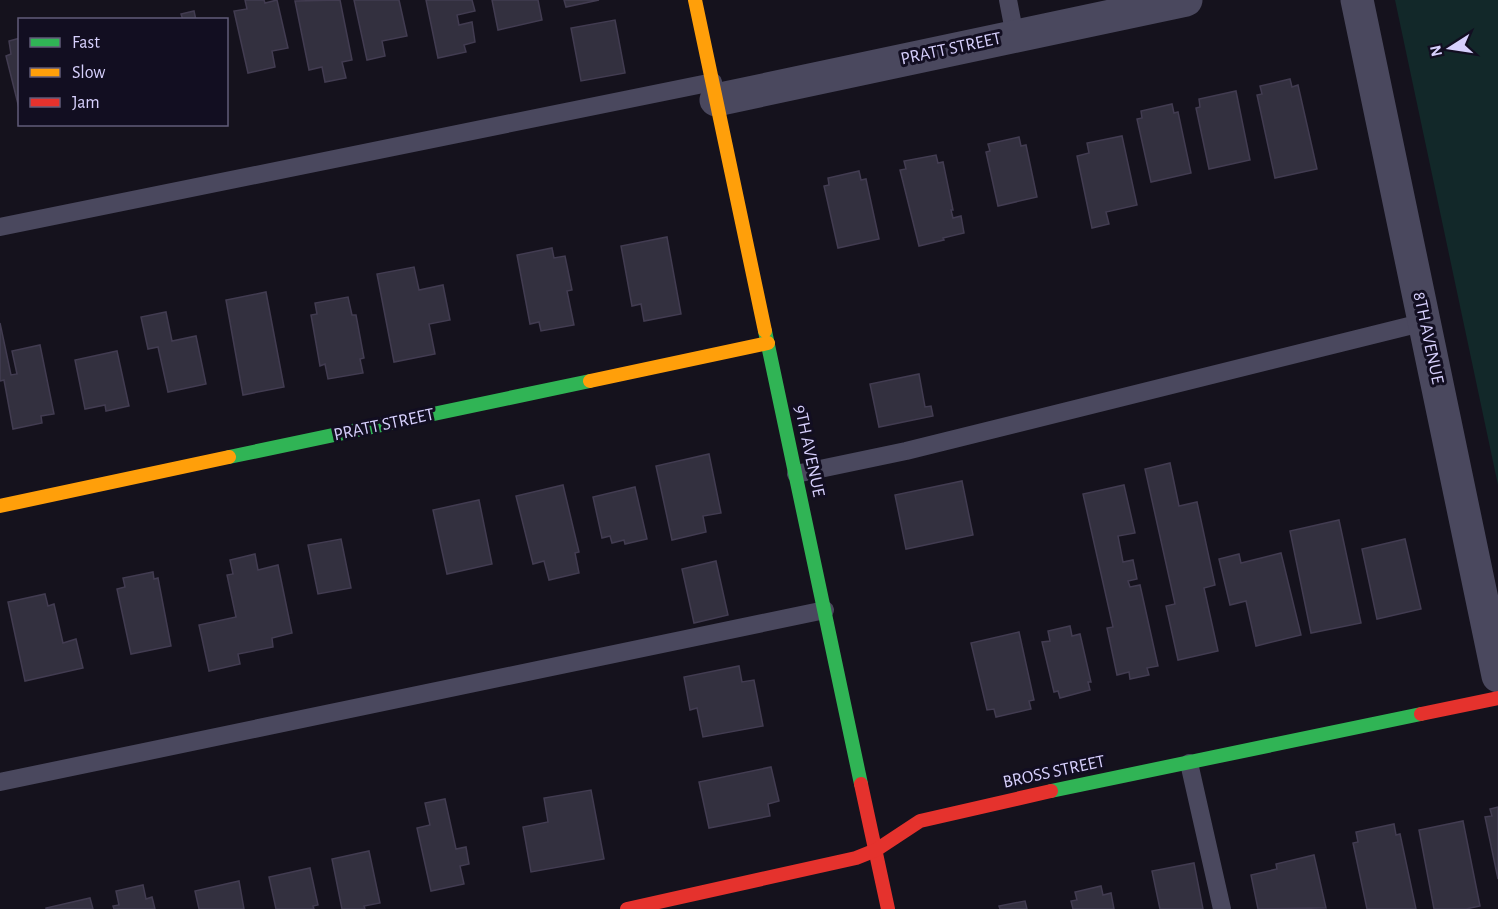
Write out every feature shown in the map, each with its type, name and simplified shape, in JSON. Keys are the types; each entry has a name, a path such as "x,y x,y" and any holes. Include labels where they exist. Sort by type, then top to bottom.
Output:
{"street":[{"name":"9TH AVENUE","path":"695,0 888,909"},
{"name":"PRATT STREET","path":"714,91 1015,36 1186,0"},
{"name":"8TH AVENUE","path":"1356,0 1498,676"},
{"name":"PRATT STREET","path":"0,506 768,343"},
{"name":"BROSS STREET","path":"627,909 856,858 876,850 920,821 985,805 1498,698"}],"lane":[{"path":"1008,0 1015,36"},
{"path":"0,226 714,91"},
{"path":"796,474 906,451 1425,322"},
{"path":"0,782 825,610"},
{"path":"1189,762 1222,909"}],"green space":[{"path":"1395,0 1498,0 1498,485"}],"building":[{"path":"245,0 264,0 265,3 277,0 288,48 272,51 275,67 248,73 234,11 247,9"},
{"path":"340,0 352,60 342,62 346,78 325,82 322,67 309,70 295,1"},
{"path":"354,0 399,0 407,36 382,41 385,56 367,60"},
{"path":"426,0 472,0 475,11 457,15 459,25 472,22 475,42 464,45 466,52 438,58"},
{"path":"492,0 538,0 542,20 498,30"},
{"path":"564,0 599,0 566,7"},
{"path":"194,11 196,18 182,18 181,14"},
{"path":"615,20 625,73 581,81 571,28"},
{"path":"18,39 18,104 6,56 11,54 9,41"},
{"path":"1290,79 1292,87 1298,85 1317,169 1275,178 1257,95 1262,94 1260,86"},
{"path":"1236,91 1250,160 1209,169 1196,108 1200,107 1199,99"},
{"path":"1172,104 1174,113 1178,112 1191,173 1151,182 1137,119 1142,118 1141,111"},
{"path":"1122,136 1137,205 1106,212 1109,224 1092,228 1077,156 1089,153 1087,143"},
{"path":"1019,137 1021,146 1026,145 1037,197 998,206 986,152 990,151 988,144"},
{"path":"936,155 938,163 943,162 953,218 961,216 964,233 919,246 900,170 906,169 904,161"},
{"path":"859,171 861,180 866,179 879,239 838,248 824,186 829,185 828,178"},
{"path":"667,237 681,314 644,321 641,304 632,306 621,246"},
{"path":"552,248 554,258 565,256 572,290 567,291 574,325 541,331 539,322 530,324 517,255"},
{"path":"414,267 419,290 443,285 450,320 429,324 435,354 394,362 377,274"},
{"path":"266,292 284,387 243,395 226,300"},
{"path":"348,297 352,315 356,315 364,358 360,359 363,373 328,379 325,364 320,366 311,315 317,314 315,303"},
{"path":"166,312 172,341 196,336 206,384 168,392 158,347 148,349 141,317"},
{"path":"0,323 11,375 17,374 12,351 40,345 54,414 41,416 42,423 13,429 4,380 0,381"},
{"path":"117,351 129,406 106,411 105,405 85,409 75,360"},
{"path":"919,374 925,407 931,406 933,416 879,427 870,384"},
{"path":"709,454 721,513 703,516 706,532 672,540 656,466"},
{"path":"1170,463 1179,506 1197,502 1215,585 1204,588 1218,651 1178,660 1166,606 1175,604 1145,469"},
{"path":"962,481 973,535 906,549 895,495"},
{"path":"563,485 579,552 575,553 579,573 549,580 544,561 533,564 516,496"},
{"path":"1124,485 1135,533 1118,536 1123,562 1133,560 1137,579 1128,581 1130,587 1140,585 1158,666 1147,668 1149,675 1130,679 1129,672 1117,675 1107,628 1113,627 1083,494"},
{"path":"635,487 647,539 625,544 624,540 612,543 610,536 602,538 593,497"},
{"path":"479,500 492,564 447,574 433,510"},
{"path":"1339,520 1361,623 1311,633 1290,531"},
{"path":"341,539 351,588 318,594 308,545"},
{"path":"1405,539 1421,609 1377,619 1362,549"},
{"path":"1281,553 1301,635 1256,646 1246,601 1230,605 1219,559 1239,554 1241,563"},
{"path":"255,554 258,570 278,565 292,633 272,638 273,647 238,654 240,664 209,671 199,625 236,617 227,575 233,574 230,560"},
{"path":"716,561 728,615 694,623 682,569"},
{"path":"153,572 154,579 158,578 171,646 131,654 117,589 125,587 123,578"},
{"path":"45,594 48,606 54,604 63,643 76,639 83,668 25,681 8,602"},
{"path":"1070,626 1072,636 1080,634 1091,682 1088,682 1090,690 1060,698 1058,691 1054,692 1042,642 1050,641 1048,631"},
{"path":"1019,632 1034,700 1029,701 1031,709 996,717 994,709 987,710 971,643"},
{"path":"739,666 742,682 754,680 763,726 703,737 697,708 690,710 684,677"},
{"path":"771,767 779,801 768,804 770,816 709,828 699,782"},
{"path":"591,790 604,859 531,872 523,827 548,822 544,798"},
{"path":"445,799 456,849 466,847 469,864 460,866 464,884 431,891 417,828 430,825 425,803"},
{"path":"1498,807 1498,879 1485,817 1492,816 1490,809"},
{"path":"1463,821 1480,906 1466,909 1434,909 1419,830"},
{"path":"1394,824 1396,835 1400,834 1416,909 1367,909 1353,843 1358,842 1356,832"},
{"path":"369,851 380,903 364,906 365,909 342,909 332,859"},
{"path":"1314,855 1326,908 1258,909 1251,875 1277,869 1276,864"},
{"path":"1194,863 1203,909 1160,909 1152,871"},
{"path":"310,868 318,905 313,906 314,909 276,909 269,877"},
{"path":"239,881 244,909 199,909 195,891"},
{"path":"143,885 146,899 152,897 155,909 114,909 113,906 119,905 116,891"},
{"path":"1101,886 1103,895 1111,893 1114,909 1073,909 1071,901 1077,900 1075,892"},
{"path":"90,898 93,909 46,909 46,908"},
{"path":"1025,901 1027,909 1000,909 999,906"}],"traffic: fast":[{"path":"765,331 861,784"},
{"path":"229,457 590,381"},
{"path":"1051,791 1421,714"}],"traffic: slow":[{"path":"695,0 765,331"},
{"path":"590,381 768,343"},
{"path":"0,506 229,457"}],"traffic: jam":[{"path":"1421,714 1498,698"},
{"path":"861,784 888,909"},
{"path":"627,909 856,858 876,850 920,821 1051,791"}]}
